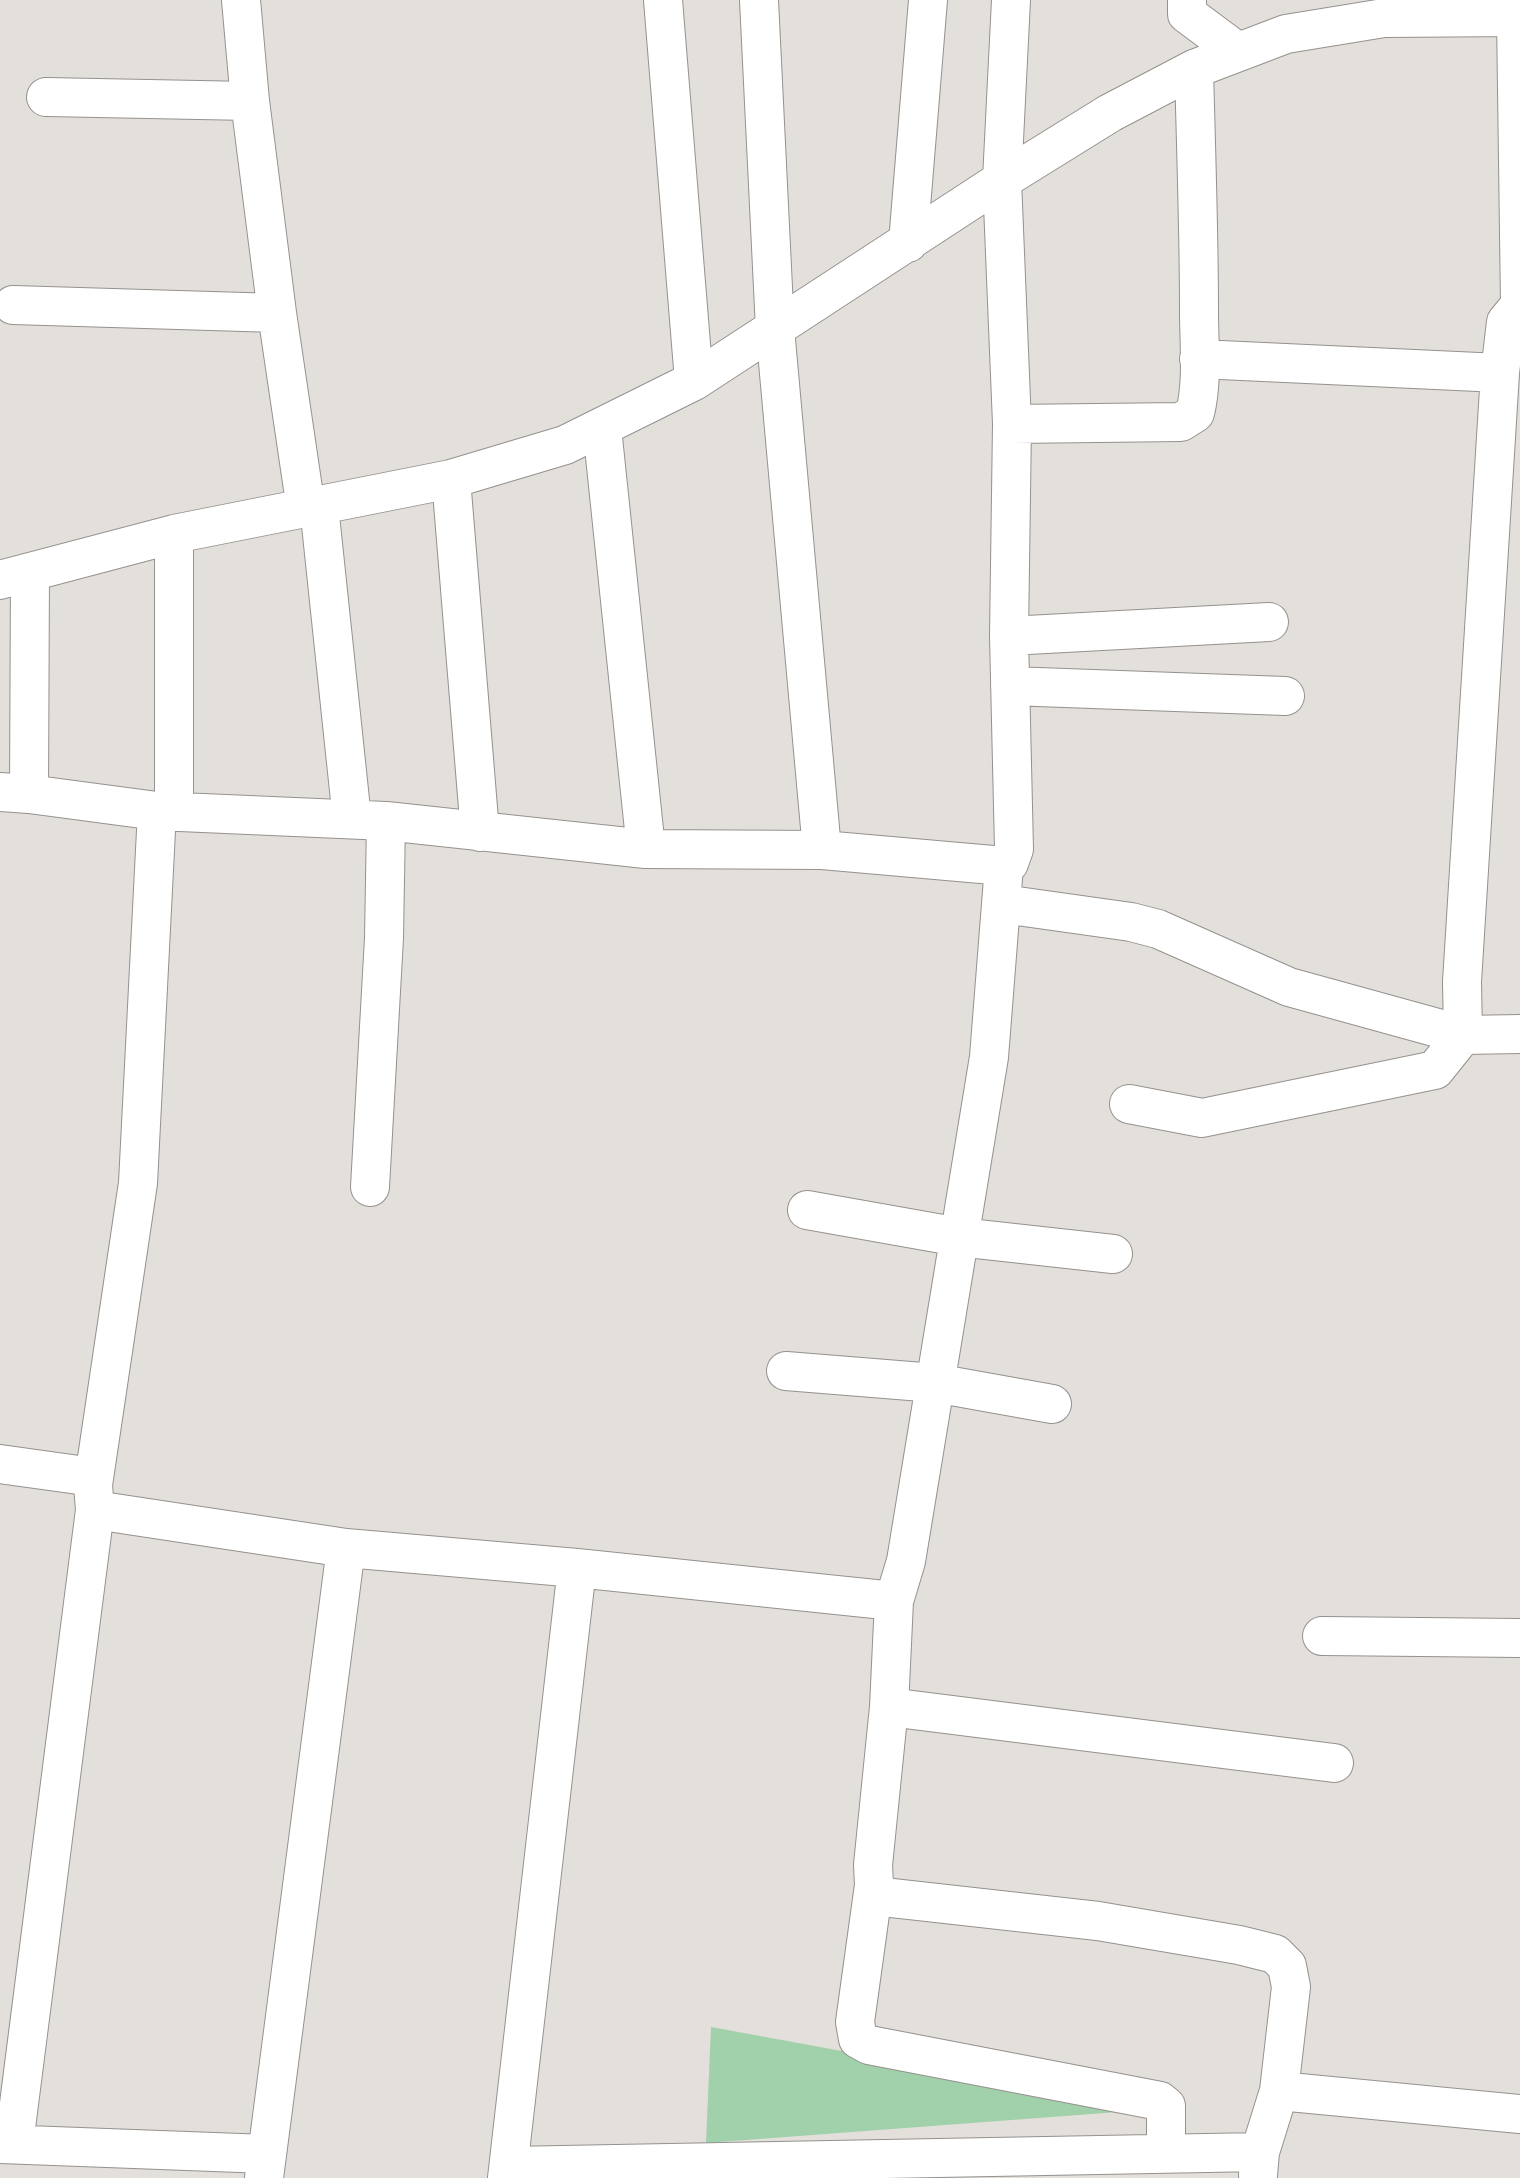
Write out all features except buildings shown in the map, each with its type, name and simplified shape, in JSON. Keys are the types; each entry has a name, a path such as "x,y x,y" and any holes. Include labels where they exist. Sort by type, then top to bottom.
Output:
{"street":[{"path":"241,0 250,101 277,313 369,820 384,938 370,1187"},
{"path":"663,0 694,381"},
{"path":"760,0 775,329 822,850"},
{"path":"908,243 928,0"},
{"path":"1012,0 1002,180 1012,424 1009,636 1014,849 1009,863 1004,866 822,850 646,849 369,820 166,811 15,793 15,576 174,534 452,479 565,445 694,381 1002,180 1110,113 1194,69 1286,34 1385,9 1518,17 1520,305 1506,322 1500,373 1462,982 1463,1035 1435,1070 1202,1118 1129,1104"},
{"path":"1187,0 1186,14 1238,52"},
{"path":"1012,424 1181,422 1195,413 1198,402 1199,243 1194,69"},
{"path":"46,97 250,101"},
{"path":"13,305 277,313"},
{"path":"1199,359 1500,373"},
{"path":"602,428 646,849"},
{"path":"452,479 480,832"},
{"path":"174,534 166,811 138,1183 7,2144 265,2166 346,1548"},
{"path":"1009,636 1269,622"},
{"path":"1010,686 1285,696"},
{"path":"1004,866 989,1057 906,1561 894,1601 889,1707 873,1865 874,1885 855,2022 858,2039 869,2045 1160,2101 1166,2106 1166,2153"},
{"path":"1003,904 1131,922 1158,929 1289,986 1463,1035 1520,1034"},
{"path":"807,1210 959,1237 1113,1254"},
{"path":"786,1371 935,1383 1052,1404"},
{"path":"0,1464 86,1476 94,1498"},
{"path":"94,1498 346,1548 576,1568 894,1601"},
{"path":"576,1568 508,2172 1166,2153 1259,2165 1279,2091 1291,1987 1287,1966 1275,1954 1239,1945 1098,1921 883,1897 874,1885"},
{"path":"1322,1636 1520,1638"},
{"path":"889,1707 1334,1763"},
{"path":"1279,2091 1520,2114"}],"green space":[{"path":"711,2027 1158,2109 706,2143"}]}
